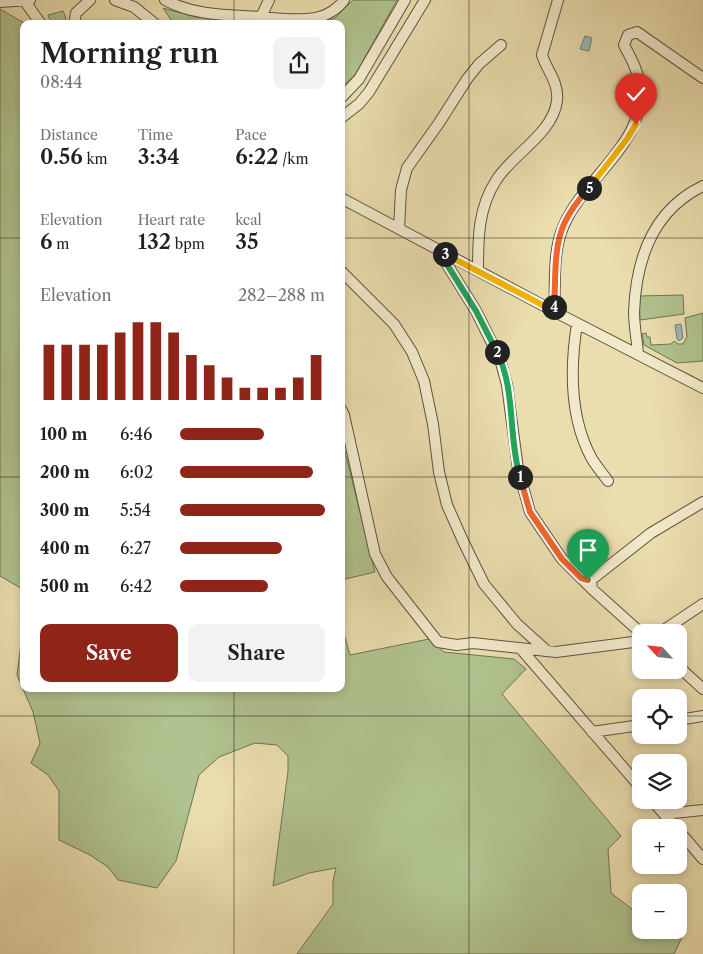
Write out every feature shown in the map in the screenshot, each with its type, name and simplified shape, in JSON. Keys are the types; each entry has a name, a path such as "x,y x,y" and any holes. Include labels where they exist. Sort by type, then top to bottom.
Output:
{"street":[{"path":"24,0 38,20"},
{"path":"0,2 30,0"},
{"path":"75,20 76,13 90,0"},
{"path":"116,0 134,7 149,20"},
{"path":"165,0 187,10 212,14 278,19 316,18 340,5 344,0"},
{"path":"261,17 269,0"},
{"path":"345,94 359,79 404,0"},
{"path":"345,115 359,104 369,92 425,0"},
{"path":"478,271 478,235 484,204 490,191 510,162 544,129 553,116 557,100 555,82 542,55 558,0"},
{"path":"554,311 557,255 564,224 576,203 610,163 636,124 640,90 638,76 624,45 628,35 637,32 703,78"},
{"path":"399,229 401,190 407,168 440,123 466,79 501,44"},
{"path":"638,354 634,314 636,286 640,264 650,237 661,220 682,198 703,186"},
{"path":"345,200 577,324 703,388"},
{"path":"438,250 476,311 500,359 507,385 518,470 530,512 562,559 632,624"},
{"path":"345,275 394,324 412,352 424,381 433,424 439,472 447,505 484,584 517,624 547,651"},
{"path":"577,324 573,375 575,403 582,434 592,459 608,481"},
{"path":"345,419 375,554 387,577 438,642 457,645 473,643 556,652 632,642"},
{"path":"588,582 651,533 703,502"},
{"path":"673,624 703,604"},
{"path":"521,649 632,778"},
{"path":"688,675 703,689"},
{"path":"687,719 703,716"},
{"path":"592,732 632,726"},
{"path":"660,809 668,819"},
{"path":"664,814 703,810"},
{"path":"687,840 703,859"}],"green space":[{"path":"353,0 397,0 355,75 345,84 345,20 330,20 335,18"},
{"path":"163,8 195,17 232,20 171,20"},
{"path":"0,9 20,21 20,588 0,576"},
{"path":"63,11 66,20 50,20 48,15"},
{"path":"683,295 684,314 640,320 639,296"},
{"path":"703,313 703,361 677,363 644,345 642,334 646,333 647,337 650,337 651,345 671,344 674,341 678,344 683,344 687,337 685,318"},
{"path":"345,452 375,572 345,579"},
{"path":"345,638 350,655 429,639 444,652 514,659 526,669 502,694 621,836 608,849 611,893 632,909 632,939 681,939 674,954 297,954 333,904 333,881 336,868 309,873 273,886 288,771 288,756 277,745 255,743 219,757 199,775 176,861 157,888 118,880 108,867 90,855 59,840 59,791 48,775 31,763 40,743 33,712 24,692 345,692"},
{"path":"20,651 20,682 17,675"}],"water":[{"path":"585,36 592,38 589,51 580,49"},
{"path":"681,324 683,338 679,341 675,325"}],"route":[{"path":"588,580 581,578 562,559 530,512 518,470 507,385 500,359 476,311 438,250 554,311 557,255 559,238 564,224 576,203 610,163 636,124"}]}
